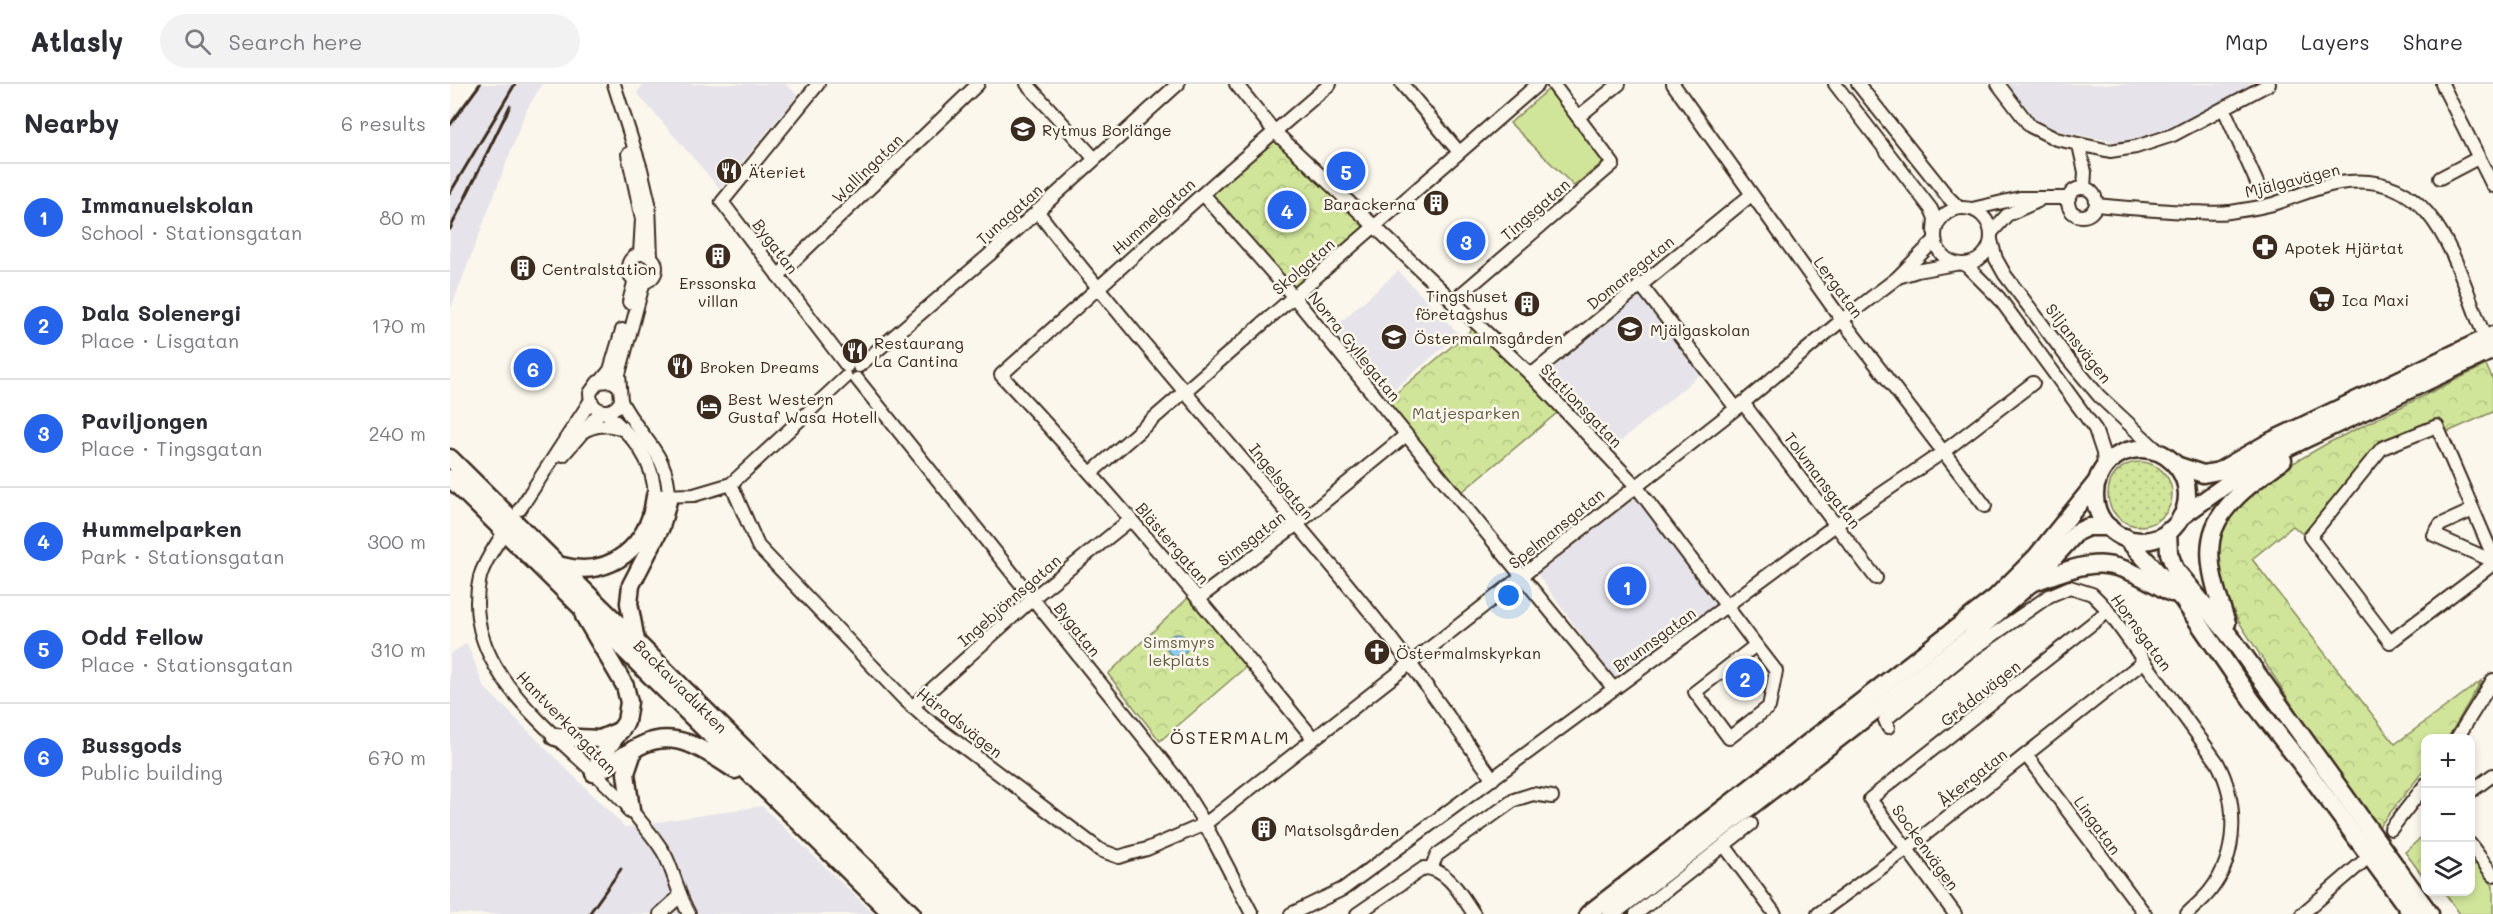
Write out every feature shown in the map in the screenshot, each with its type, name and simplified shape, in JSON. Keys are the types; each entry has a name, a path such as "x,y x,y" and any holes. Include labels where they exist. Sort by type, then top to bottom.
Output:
{"highway":[{"path":"1588,914 1996,597 2036,557 2115,457 2130,450 2145,449 2160,453 2176,465 2203,474 2219,471 2271,441 2487,333"},
{"path":"2125,537 2148,540 2168,531 2181,517 2245,471 2276,453 2493,350"},
{"path":"2233,640 2210,572 2210,545 2219,517 2239,495 2333,426"},
{"name":"Backaviadukten","path":"450,458 562,566 912,914"},
{"path":"2176,465 2187,491 2186,505 2181,517"},
{"path":"2101,474 2096,494 2097,508 2109,527 2125,537 2183,600 2253,702 2310,775 2412,914"},
{"name":"Backaviadukten","path":"450,478 892,914"},
{"path":"562,566 576,570 589,570 622,556 637,542 662,497"},
{"path":"636,641 629,603 631,585 638,567 661,527 662,497"},
{"path":"1611,914 1968,638 2031,583 2077,532 2088,527 2109,527"},
{"path":"2168,531 2169,553 2175,569 2233,640 2430,914"},
{"path":"2031,583 2076,567 2103,563 2129,570 2183,600"},
{"path":"575,599 625,686 629,710 621,730 599,760 594,773"},
{"path":"555,737 600,739 621,730"},
{"path":"594,773 634,749 656,740 668,739 690,743 763,788"},
{"path":"631,810 626,773 634,749"}],"street":[{"path":"520,509 591,400 592,389 610,370 639,280 655,273 655,264 646,256 642,219 629,158 606,84"},
{"path":"614,84 641,169 649,204 646,256"},
{"name":"Bygatan","path":"818,84 722,202 852,372 1177,779 1205,824 1252,914"},
{"name":"Wallingatan","path":"778,276 978,84"},
{"path":"1027,84 1094,158"},
{"name":"Tunagatan","path":"662,497 694,495 731,484 852,372 1037,211 1178,84"},
{"name":"Stationsgatan","path":"1236,84 1274,131 1531,375 1636,486 1776,671 1769,707 1729,738 1695,692 1756,645"},
{"name":"Hummelgatan","path":"1001,375 1274,131 1330,84"},
{"path":"1402,84 1459,152"},
{"name":"Skolgatan","path":"1091,473 1538,84"},
{"path":"1553,84 1578,117 1618,84"},
{"name":"Lergatan","path":"1673,84 1842,320 1985,506"},
{"path":"1835,84 1931,209 1935,218 1934,236 1941,255 1960,264 1999,298 2095,429 2103,453 2101,474"},
{"path":"1858,84 1959,208"},
{"path":"1998,84 2030,126 2055,140 2110,151 2136,147 2173,135 2269,84"},
{"path":"2442,84 2493,186"},
{"path":"2224,109 2257,183"},
{"name":"Tingsgatan","path":"1452,302 1613,164 1578,117"},
{"path":"2079,145 2085,172 2084,188"},
{"path":"2440,178 2478,158"},
{"name":"Mjälgavägen","path":"2096,205 2225,213 2271,205 2338,183 2363,181 2382,184 2402,192 2417,202 2446,237 2487,333"},
{"path":"2084,188 2092,192 2096,205 2089,215 2081,217 2069,208 2069,198 2074,190 2084,188"},
{"name":"Norra Gyllegatan","path":"1203,194 1293,296 1614,689"},
{"name":"Domaregatan","path":"1531,375 1751,195"},
{"path":"1934,236 1943,216 1959,208 1972,209 2020,198 2069,198"},
{"path":"1960,264 1983,257 1991,236 2007,215 2045,199"},
{"path":"1972,209 1985,218 1991,236"},
{"name":"Ingelsgatan","path":"1037,211 1098,289 1361,602 1410,664 1493,779"},
{"name":"Spelmansgatan","path":"1205,824 1740,406 1842,320 1897,278 1934,236"},
{"name":"Siljansvägen","path":"1991,236 1996,259 2005,275 2076,368 2099,396 2160,453"},
{"path":"639,280 629,272 629,263 633,257 646,256"},
{"name":"Spelmansgatan","path":"1897,278 1917,271 1960,264"},
{"path":"639,280 638,296 619,374 621,401 663,464 669,486 662,497"},
{"name":"Tolvmansgatan","path":"1640,284 1837,524 1876,578"},
{"name":"Blästergatan","path":"1001,375 1091,473 1199,598 1313,738"},
{"path":"602,380 612,381 620,387"},
{"name":"Brunnsgatan","path":"1291,914 1343,889 1837,524 1943,452 2033,383"},
{"path":"591,400 595,407 627,432 648,462 662,497"},
{"path":"531,492 582,432 603,412 615,409 621,401"},
{"path":"582,432 594,426 604,425 627,432"},
{"path":"2473,510 2440,525 2434,535 2493,562 2390,642 2310,537 2382,448 2437,426 2493,555"},
{"name":"Simsgatan","path":"1199,598 1296,525 1406,435"},
{"name":"Häradsvägen","path":"731,484 758,546 912,707 1059,820 1110,855 1119,857 1147,849 1205,824"},
{"name":"Ingebjörnsgatan","path":"912,707 1032,599 1130,520"},
{"name":"Hantverkargatan","path":"501,537 486,561 480,578 478,595 480,626 493,662 512,693 631,810 666,857 680,897 689,914"},
{"name":"Hornsgatan","path":"1888,728 1885,720 1966,654 2049,596 2070,587 2092,594 2108,611 2217,762 2225,777 2231,798 2233,826 2227,859 2211,890 2187,914"},
{"name":"Grådavägen","path":"1870,799 2108,611"},
{"name":"Åkergatan","path":"1818,914 1907,849 2143,662"},
{"path":"2459,734 2493,680"},
{"name":"Lingatan","path":"2026,755 2145,914"},
{"path":"2475,788 2493,775"},
{"path":"2391,829 2423,788"},
{"path":"1431,868 1437,855 1514,800 1533,794 1552,797"},
{"name":"Sockenvägen","path":"1870,799 1955,914"},
{"path":"1636,914 1751,824"},
{"path":"1724,845 1775,914"},
{"path":"2475,851 2493,875"},
{"path":"2302,914 2365,860"},
{"path":"1357,914 1416,871 1431,868 1446,877 1474,914"},
{"path":"660,914 680,897"}],"shaded area":[{"path":"478,84 542,84 526,111 450,311 450,119"},
{"path":"643,84 785,84 798,95 720,189 637,93"},
{"path":"2007,84 2257,84 2179,126 2122,143 2037,127"},
{"name":"Östermalmsgården","path":"1398,271 1459,334 1384,398 1367,377 1372,372 1346,340 1339,345 1329,332"},
{"name":"Mjälgaskolan","path":"1639,287 1704,371 1608,452 1533,375"},
{"path":"1630,496 1637,496 1718,605 1621,676 1611,676 1538,575 1539,570"},
{"path":"467,643 484,687 625,827 762,806 874,914 450,914 450,654"}],"green space":[{"path":"1551,87 1608,158 1574,186 1510,123"},
{"path":"1274,131 1374,226 1293,296 1203,194"},
{"name":"Matjesparken","path":"1477,325 1563,408 1457,496 1382,405"},
{"path":"2486,365 2493,380 2493,412 2445,433 2439,420 2380,445 2306,537 2293,526 2252,559 2395,744 2482,680 2450,734 2421,734 2421,774 2378,828 2296,711 2239,622 2226,596 2215,547 2223,523 2236,506 2276,473 2328,443"},
{"path":"2134,462 2146,462 2163,471 2170,482 2172,494 2170,506 2163,517 2146,526 2134,526 2122,521 2113,512 2108,500 2108,488 2113,476 2122,467"},
{"name":"Simsmyrs lekplats","path":"1190,596 1247,666 1160,741 1108,674"},
{"path":"2421,838 2421,874 2405,852"},
{"path":"2477,863 2493,886 2493,914 2460,914 2447,896 2475,896 2475,864"}],"water":[{"path":"1173,634 1181,634 1188,641 1188,649 1181,656 1173,656 1166,649 1166,641"}],"railway":[{"path":"450,125 480,84"},
{"path":"450,193 515,84"},
{"path":"450,229 510,106"},
{"path":"589,914 621,869"}],"place":[{"name":"Rytmus Borlänge","path":"1023,129"},
{"name":"Äteriet","path":"729,171"},
{"name":"Odd Fellow","path":"1346,171"},
{"name":"Barackerna","path":"1436,203"},
{"name":"Hummelparken","path":"1287,210"},
{"name":"Paviljongen","path":"1466,241"},
{"name":"Apotek Hjärtat","path":"2265,247"},
{"name":"Erssonska villan","path":"718,256"},
{"name":"Centralstation","path":"523,268"},
{"name":"Ica Maxi","path":"2322,299"},
{"name":"Tingshuset företagshus","path":"1527,304"},
{"name":"Mjälgaskolan","path":"1630,329"},
{"name":"Östermalmsgården","path":"1394,337"},
{"name":"Restaurang La Cantina","path":"855,351"},
{"name":"Broken Dreams","path":"680,366"},
{"name":"Bussgods","path":"533,368"},
{"name":"Best Western Gustaf Wasa Hotell","path":"709,407"},
{"name":"Immanuelskolan","path":"1627,586"},
{"name":"Östermalmskyrkan","path":"1377,652"},
{"name":"Dala Solenergi","path":"1745,678"},
{"name":"Matsolsgården","path":"1264,829"}],"district":[{"name":"ÖSTERMALM","path":"1230,737"}]}
